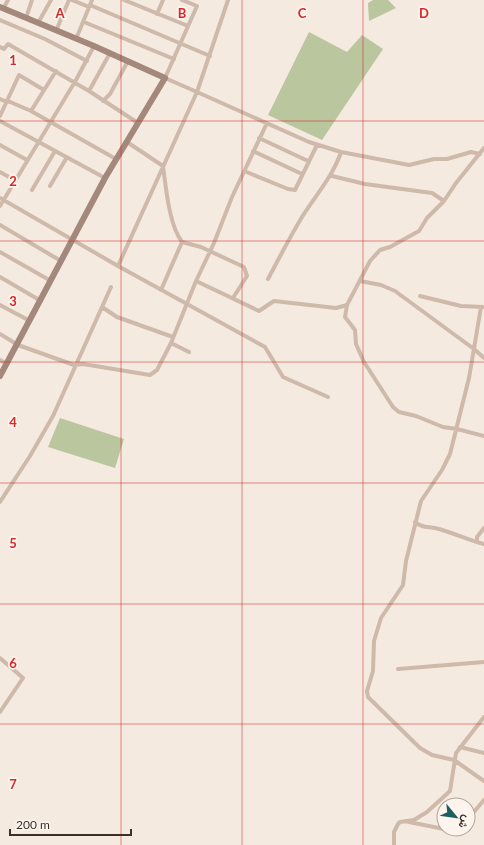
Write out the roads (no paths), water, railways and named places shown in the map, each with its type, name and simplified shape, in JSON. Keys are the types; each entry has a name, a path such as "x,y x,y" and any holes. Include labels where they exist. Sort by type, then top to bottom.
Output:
{"street":[{"path":"8,0 2,8 94,46 317,145 341,152 409,165 434,159 447,159 471,152 480,154"},
{"path":"26,18 32,0"},
{"path":"38,23 51,0"},
{"path":"56,31 71,0 90,4 181,42 210,56"},
{"path":"124,0 188,26"},
{"path":"157,14 163,0"},
{"path":"0,376 8,364 105,178 165,78 197,6 182,0"},
{"path":"118,266 197,92 228,0"},
{"path":"76,39 90,4"},
{"path":"0,20 45,39 87,61"},
{"path":"84,22 174,59"},
{"path":"0,47 4,49 8,44 89,91 138,123"},
{"path":"0,206 14,180 87,61 94,46"},
{"path":"89,91 110,53"},
{"path":"103,101 110,94 128,61"},
{"path":"31,111 56,71"},
{"path":"0,116 8,102 8,98 19,75 44,90"},
{"path":"0,99 31,111 116,159"},
{"path":"0,121 105,178"},
{"path":"0,334 18,345 74,365 83,364 150,375 154,374 171,343 196,281 244,171 267,123"},
{"path":"259,138 308,161"},
{"path":"127,142 163,166"},
{"path":"0,145 27,160"},
{"path":"244,171 288,189 295,190 317,145"},
{"path":"484,148 456,183 444,201 427,218 419,231 390,247 380,250 370,261 347,306 345,317 355,330 356,344 364,362 393,407 399,412 416,416 442,427 484,436"},
{"path":"32,190 55,151"},
{"path":"253,152 302,174"},
{"path":"268,279 301,218 324,182 332,176 341,152"},
{"path":"50,186 67,157"},
{"path":"163,166 165,186 176,234 182,242 210,251 244,267 246,270 247,276 233,298"},
{"path":"0,172 14,180"},
{"path":"332,176 365,184 432,193 444,201"},
{"path":"2,200 187,305 265,347 283,377 328,397"},
{"path":"0,225 61,261"},
{"path":"161,290 182,242"},
{"path":"0,252 51,281"},
{"path":"0,278 40,301"},
{"path":"196,281 259,311 274,301 336,308 347,306"},
{"path":"360,281 381,285 395,291 484,358"},
{"path":"0,502 44,432 111,287"},
{"path":"420,296 461,306 483,307 457,429 449,456 421,501 415,522 403,585 381,618 374,641 373,671 367,691 368,697 420,748 432,755 454,760 484,781"},
{"path":"0,305 30,321"},
{"path":"102,307 118,317 173,337"},
{"path":"171,343 189,352"},
{"path":"0,360 8,364"},
{"path":"415,522 422,528 440,529 484,544"},
{"path":"477,542 477,537 484,528"},
{"path":"0,658 23,678 0,712"},
{"path":"398,669 484,662"},
{"path":"407,822 427,812 450,791 454,760 460,747 484,717"},
{"path":"460,747 484,753"},
{"path":"476,810 484,800"},
{"path":"394,845 394,832 400,822 436,827"}]}
